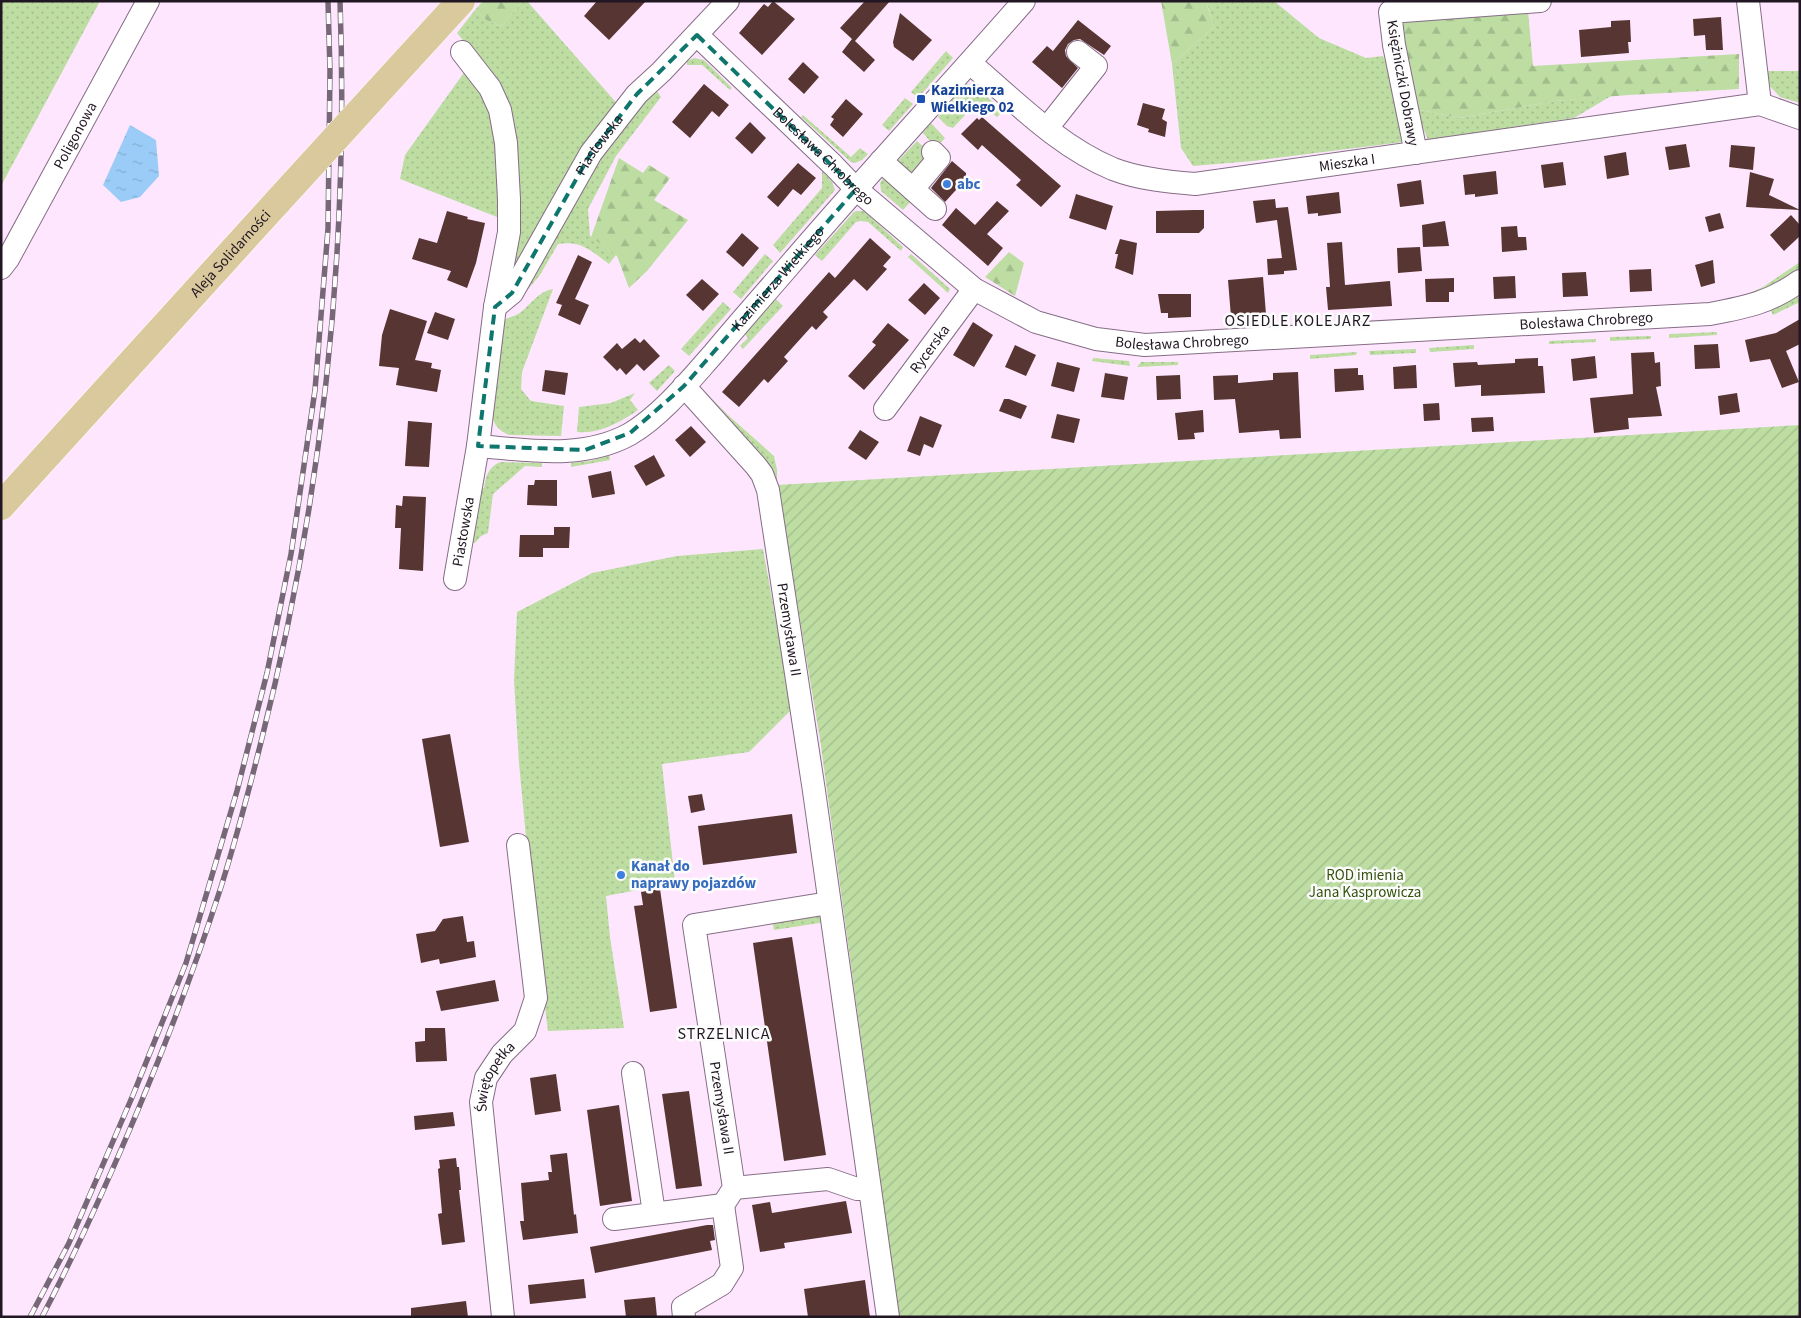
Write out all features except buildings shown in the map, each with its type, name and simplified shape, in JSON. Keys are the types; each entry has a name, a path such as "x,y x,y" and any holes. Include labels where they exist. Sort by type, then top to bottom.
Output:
{"main road":[{"name":"Aleja Solidarności","path":"1,506 461,1"}],"street":[{"name":"Poligonowa","path":"1,268 8,259 148,1"},
{"name":"Piastowska","path":"495,307 512,293 591,153 637,94 697,35 728,1"},
{"name":"Kazimierza Wielkiego","path":"478,446 566,452 593,448 630,434 647,422 684,386 1024,1"},
{"name":"Księżniczki Dobrawy","path":"1416,153 1394,45 1390,12 1540,1"},
{"path":"1748,1 1760,104 1800,118"},
{"name":"Bolesława Chrobrego","path":"697,35 856,189 974,289 1036,322 1096,339 1145,345 1710,314 1754,306 1772,299 1800,281"},
{"name":"Piastowska","path":"455,579 478,446 495,307 509,232 506,143 500,110 490,88 462,52"},
{"path":"1047,128 1096,66 1078,52"},
{"name":"Mieszka I","path":"970,63 1047,128 1082,154 1115,169 1160,181 1195,184 1760,104"},
{"path":"913,189 939,158 933,152"},
{"path":"881,161 935,210"},
{"name":"Rycerska","path":"885,409 974,289"},
{"name":"Przemysława II","path":"684,386 756,466 762,474 768,490 888,1317"},
{"name":"Świętopełka","path":"503,1317 480,1102 486,1078 502,1054 525,1031 536,998 518,846"},
{"name":"Przemysława II","path":"684,1317 683,1307 722,1284 732,1268 729,1197 694,925 829,903"},
{"path":"633,1073 654,1213"},
{"path":"614,1219 828,1179 858,1188 869,1189"}],"highlighted area":[{"path":"697,35 856,189 684,386 630,433 585,450 478,446 495,307 512,293 591,153 637,94"}],"green space":[{"path":"1,1 100,1 1,186"},
{"path":"483,1 523,1 501,26 486,20 475,10"},
{"path":"523,1 527,1 621,108 504,297 515,190 467,45 457,33 475,10 486,20 501,26"},
{"path":"1161,1 1225,1 1207,5 1214,27 1172,64"},
{"path":"1221,1 1274,1 1319,38 1366,58 1383,56 1400,93 1403,142 1253,161 1193,166 1181,148 1172,64 1214,27 1207,4"},
{"path":"1528,11 1533,66 1739,54 1739,89 1556,101 1459,118 1415,109 1401,45 1403,20"},
{"path":"946,51 953,58 918,98 911,92"},
{"path":"694,58 704,60 732,88 730,90 702,65 687,65 687,61"},
{"path":"468,67 488,98 501,165 497,217 400,179 405,155"},
{"path":"1766,71 1800,71 1800,103 1780,97 1767,83"},
{"path":"965,84 974,85 1003,111 997,117 978,101 953,128 947,126 938,117"},
{"path":"656,90 661,97 616,156 588,209 590,236 616,255 609,264 580,245 558,244 540,275 520,299 599,152"},
{"path":"1611,96 1574,118 1428,140 1415,109 1459,118 1556,101"},
{"path":"905,98 913,104 889,131 882,125"},
{"path":"803,115 851,157 860,148 868,154 862,160 855,163 851,162 801,117"},
{"path":"931,123 945,138 936,148 923,133"},
{"path":"917,141 926,149 931,159 915,178 897,162"},
{"path":"619,158 643,173 649,165 670,178 654,200 688,220 647,271 629,288 617,256 591,237"},
{"path":"822,171 832,182 835,190 780,253 773,245 822,188"},
{"path":"885,176 912,200 903,210 881,191 880,183"},
{"path":"856,211 864,211 903,247 901,251 868,222 861,221 856,222 822,261 815,255"},
{"path":"1009,252 1024,263 1015,296 985,277"},
{"path":"765,254 773,261 741,299 733,292"},
{"path":"911,254 950,289 948,293 908,257"},
{"path":"1800,262 1800,272 1765,294 1741,297 1763,287"},
{"path":"553,289 522,372 521,389 531,401 564,406 561,436 509,435 501,431 495,424 491,410 492,386 501,324 506,319 521,312 539,295"},
{"path":"1796,295 1800,302 1773,315 1770,308"},
{"path":"776,299 783,306 743,349 740,346 748,338 745,334"},
{"path":"723,302 731,309 689,356 681,349"},
{"path":"1717,332 1717,335 1669,338 1669,334"},
{"path":"1651,336 1651,339 1610,341 1610,337"},
{"path":"1596,339 1596,342 1549,344 1549,341"},
{"path":"1474,345 1474,349 1430,352 1429,348"},
{"path":"1416,349 1416,353 1370,355 1369,351"},
{"path":"1357,352 1356,355 1310,359 1310,355"},
{"path":"1093,358 1129,361 1130,366 1092,361"},
{"path":"1141,362 1178,362 1178,365 1137,367"},
{"path":"669,365 675,371 657,391 649,383"},
{"path":"705,392 774,456 777,470 777,485 774,488 703,396"},
{"path":"635,393 630,400 638,410 609,427 594,431 577,432 579,407 611,403"},
{"name":"ROD imienia Jana Kasprowicza","path":"1800,425 1800,1317 899,1317 820,739 777,485"},
{"path":"609,455 610,460 571,467 571,463 590,461"},
{"path":"500,462 542,463 542,467 525,466 493,494 488,533 481,536 475,543 468,542 478,489 484,488 488,472"},
{"path":"763,549 792,709 749,752 662,764 675,883 606,896 610,937 624,1028 548,1031 533,912 519,763 514,680 517,612 592,573 677,556"},
{"path":"818,912 826,922 774,930 772,919"}],"water":[{"path":"130,125 156,140 159,176 140,197 121,202 103,185"}],"railway":[{"path":"30,1317 69,1243 133,1095 186,963 237,791 267,673 291,554 315,390 328,229 330,71 328,1"},
{"path":"42,1317 81,1239 117,1159 193,970 237,833 282,651 315,467 327,374 340,188 342,94 340,1"}],"place":[{"name":"Kazimierza Wielkiego 02","path":"921,99"},
{"name":"abc","path":"947,184"},
{"name":"Kanał do naprawy pojazdów","path":"621,875"}],"district":[{"name":"OSIEDLE KOLEJARZ","path":"1298,320"},
{"name":"STRZELNICA","path":"724,1033"}]}
